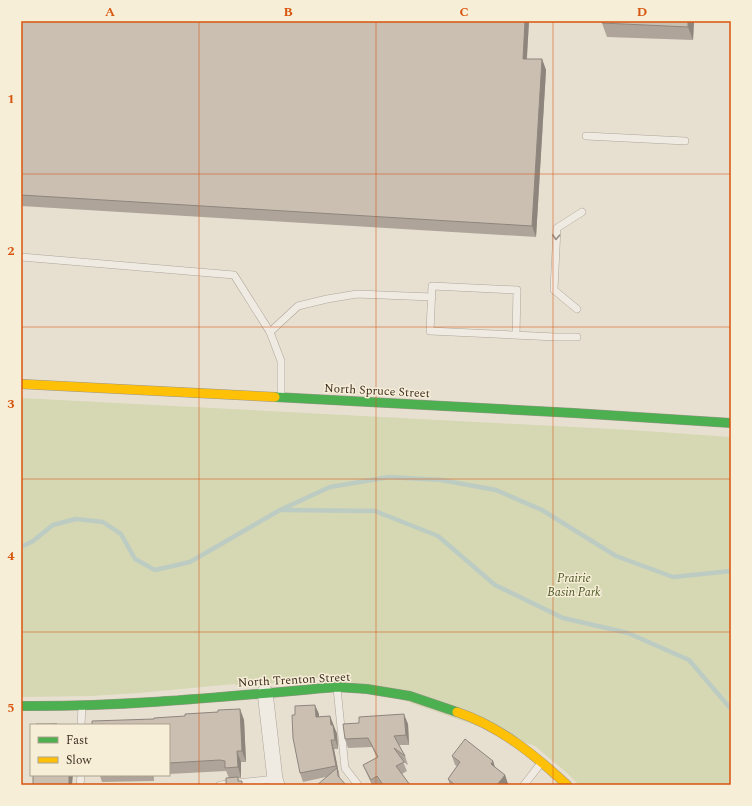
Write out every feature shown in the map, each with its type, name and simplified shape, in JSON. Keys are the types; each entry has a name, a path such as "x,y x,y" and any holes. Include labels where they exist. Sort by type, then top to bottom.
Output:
{"street":[{"name":"North Spruce Street","path":"21,384 574,413 731,423"},
{"name":"North Trenton Street","path":"21,706 116,705 336,687 368,689 410,696 463,714 503,734 542,762 567,785"},
{"path":"265,692 276,782"}],"lane":[{"path":"586,136 684,141"},
{"path":"578,309 554,290 557,228 582,212"},
{"path":"21,256 234,275 270,332 281,361 281,398"},
{"path":"516,335 517,290 432,286 430,331 516,335 577,337"},
{"path":"270,332 298,306 327,299 357,294 432,297"},
{"path":"336,687 345,768 358,785"},
{"path":"81,724 82,706"},
{"path":"524,785 542,762"},
{"path":"220,785 276,782"}],"green space":[{"name":"Prairie Basin Park","path":"21,398 631,430 731,437 731,785 579,785 535,746 336,677 305,678 300,681 239,686 234,684 139,693 91,696 21,697"}],"building":[{"path":"21,21 525,21 523,59 542,59 532,226 21,195"},
{"path":"602,21 688,21 688,27 602,23"},
{"path":"315,705 316,717 330,716 335,740 331,740 336,766 300,773 293,738 292,715 295,715 295,706"},
{"path":"240,709 242,751 237,751 238,767 225,768 225,761 220,760 170,763 170,724 92,724 92,721 154,719 185,716 185,714 218,712 218,710"},
{"path":"404,714 406,735 394,736 405,756 394,748 404,762 396,766 410,785 383,785 377,776 371,780 363,765 378,757 368,738 345,739 343,724 359,723 359,717"},
{"path":"465,739 493,761 491,764 505,775 497,785 455,785 448,779 460,762 452,756"},
{"path":"337,768 338,776 346,785 317,785"},
{"path":"33,776 69,776 69,785 33,785"},
{"path":"238,777 238,781 242,781 242,785 226,785 226,778"}],"waterway":[{"path":"21,547 33,541 53,525 76,519 103,522 121,534 135,559 155,570 190,562 280,510 330,487 389,477 441,480 496,490 542,510 616,556 673,577 731,571"},
{"path":"282,510 375,511 438,536 495,585 563,618 628,633 689,660 731,709"}],"traffic: fast":[{"path":"275,397 731,423"},
{"path":"21,706 140,703 337,687 367,689 410,696 457,712"}],"traffic: slow":[{"path":"21,384 275,397"},
{"path":"457,712 487,725 516,742 567,785"}]}
